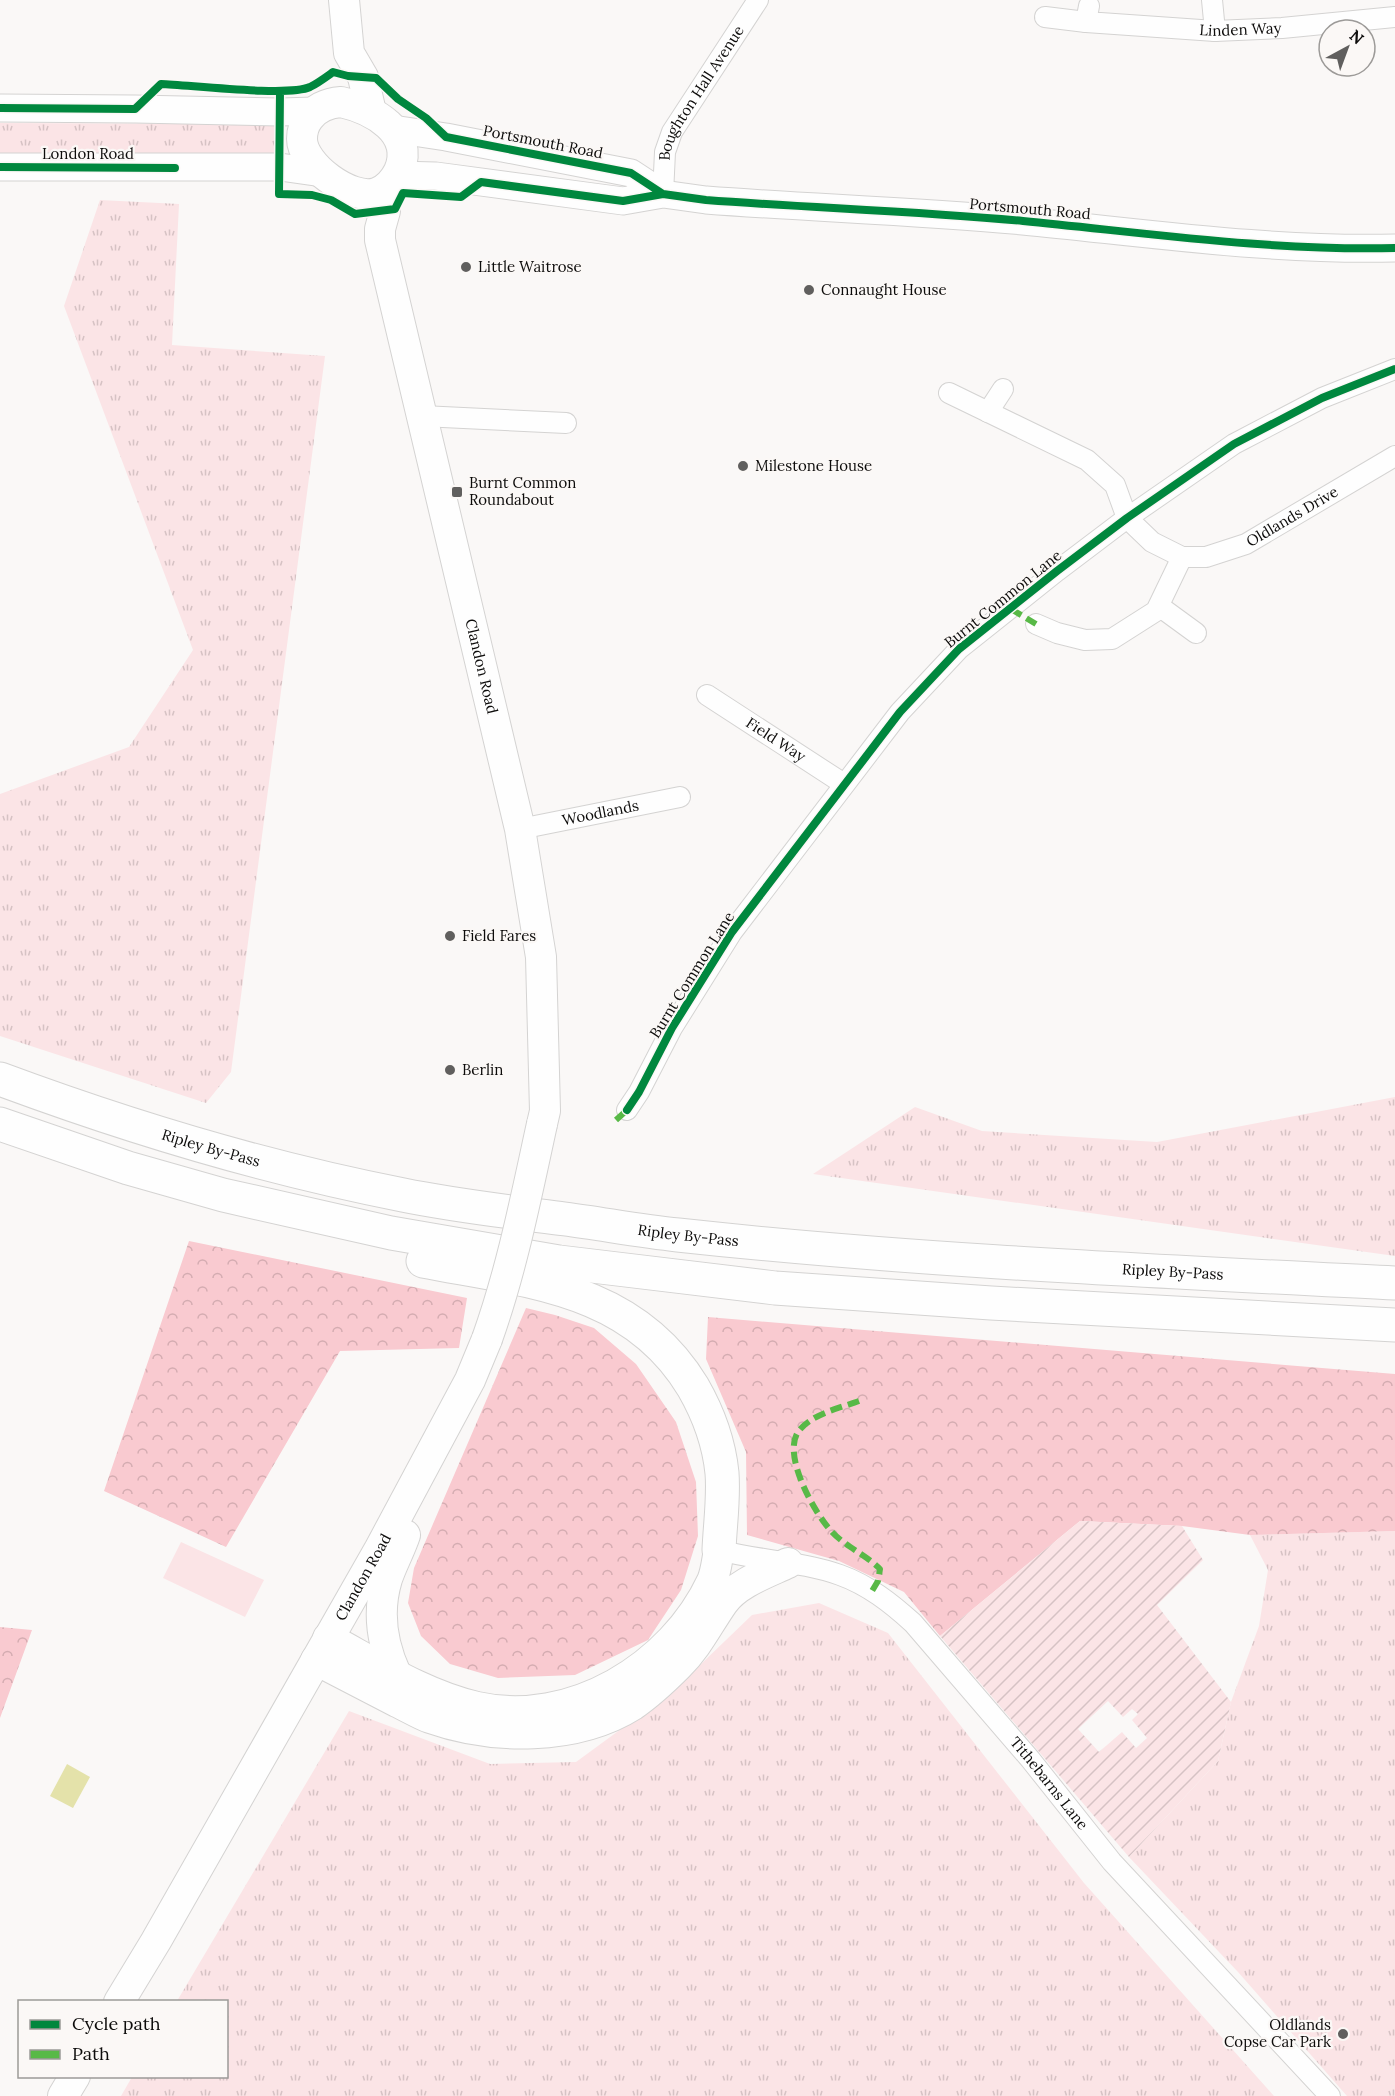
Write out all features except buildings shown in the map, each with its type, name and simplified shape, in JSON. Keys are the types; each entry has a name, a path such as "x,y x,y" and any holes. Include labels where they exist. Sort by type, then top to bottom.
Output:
{"highway":[{"name":"Ripley By-Pass","path":"0,1079 141,1128 235,1156 401,1195 485,1210 674,1235 909,1256 1395,1283"},
{"path":"0,1124 128,1168 223,1195 391,1233 559,1262 775,1288 991,1303 1395,1325"},
{"path":"223,1195 290,1227 348,1247 540,1284 568,1292 623,1315 662,1346 681,1367 701,1402 715,1439 722,1474 719,1550"}],"main road":[{"path":"344,0 349,53 363,77 382,121"},
{"path":"349,53 322,107 305,124 302,140 307,154 322,173 351,192 365,213 380,229"},
{"path":"0,108 135,108 280,112 322,107 341,102 359,106 382,121 401,141 401,166 391,182 375,193 351,192"},
{"name":"Portsmouth Road","path":"382,121 446,137 631,173 663,194"},
{"name":"London Road","path":"0,167 280,167 322,173"},
{"name":"Portsmouth Road","path":"391,182 436,176 623,201 663,194 706,200 1011,220 1210,241 1302,248 1395,248"},
{"name":"Clandon Road","path":"120,2000 322,1649 470,1380 503,1293 544,1117 541,957 520,829 380,240 380,229 391,182"},
{"path":"396,1674 387,1654 382,1629 382,1606 387,1580 404,1539 424,1466"},
{"path":"322,1649 396,1674 439,1695 477,1707 518,1711 561,1706 601,1693 635,1672 680,1632 698,1607 713,1579 719,1550"},
{"path":"322,1649 428,1717 463,1728 498,1733 532,1734 566,1729 601,1720 633,1705 680,1664 699,1642 723,1602 737,1590 788,1563"},
{"path":"63,2096 74,2078"}],"street":[{"name":"Boughton Hall Avenue","path":"663,194 664,152 672,132 758,0"},
{"path":"1212,0 1215,31"},
{"name":"Linden Way","path":"1045,17 1088,14 1215,31 1282,28 1395,17"},
{"name":"Burnt Common Lane","path":"627,1110 639,1092 672,1028 732,932 900,712 959,650 1127,518 1234,444 1322,398 1395,369"},
{"path":"988,412 1003,389"},
{"path":"949,393 1087,460 1115,485 1127,518 1152,542 1182,557 1156,611 1112,639 1085,640 1057,633 1036,624"},
{"path":"422,416 566,423"},
{"name":"Oldlands Drive","path":"1182,557 1206,557 1246,544 1395,456"},
{"path":"1159,606 1196,633"},
{"name":"Field Way","path":"707,695 844,784"},
{"name":"Woodlands","path":"520,829 680,797"},
{"name":"Tithebarns Lane","path":"719,1550 841,1575 891,1603 913,1623 1030,1759 1112,1862 1330,2096"}],"green space":[{"path":"0,123 275,124 275,159 0,156"},
{"path":"100,200 179,204 172,345 325,356 231,1072 206,1103 0,1036 0,794 129,747 193,650 64,306"},
{"path":"1395,1097 1395,1256 813,1174 915,1107 982,1131 1157,1142"},
{"path":"189,1241 467,1298 459,1348 340,1351 226,1547 104,1491"},
{"path":"526,1308 594,1328 636,1364 676,1422 696,1482 698,1536 681,1590 648,1640 575,1675 498,1678 450,1664 421,1636 408,1603 414,1568"},
{"path":"708,1317 1395,1374 1395,1531 1250,1535 1182,1526 1080,1521 940,1636 904,1592 839,1561 747,1535 746,1452 706,1359"},
{"path":"1080,1521 1182,1526 1203,1560 1157,1605 1231,1702 1218,1761 1129,1857 940,1636","holes":["1108,1701 1123,1717 1132,1709 1138,1714 1132,1720 1147,1738 1136,1748 1122,1732 1099,1752 1078,1729"]},
{"path":"1395,1531 1395,2096 1347,2096 1238,1972 1129,1857 1218,1761 1231,1702 1259,1626 1268,1570 1250,1535"},
{"path":"181,1542 264,1580 245,1617 163,1578"},
{"path":"819,1603 888,1633 1084,1883 1274,2096 121,2096 131,2078 228,2078 228,2000 178,2000 349,1711 490,1764 576,1762 673,1691 752,1615"},
{"path":"0,1627 32,1630 0,1718"}],"shaded area":[{"path":"67,1764 90,1777 73,1808 50,1796"}],"marked path":[{"path":"1011,609 1036,624"},
{"path":"616,1120 627,1110"},
{"path":"859,1401 826,1412 810,1421 798,1432 794,1442 794,1455 803,1484 825,1524 837,1537 880,1569 878,1581 872,1591"}],"cycle path":[{"path":"0,108 135,109 161,84 261,91 298,90 310,87 333,72 348,76 376,78 398,99 426,118 446,137 631,173 663,194"},
{"path":"280,91 279,194 312,195 331,200 355,214 395,209 403,193 461,197 481,182 623,201 663,194 706,200 1023,221 1255,244 1395,248"},
{"path":"0,167 175,168"},
{"path":"627,1110 639,1092 672,1028 732,932 900,712 959,649 1127,518 1234,444 1322,398 1395,369"}],"place":[{"name":"Little Waitrose","path":"466,267"},
{"name":"Connaught House","path":"809,290"},
{"name":"Milestone House","path":"743,466"},
{"name":"Burnt Common Roundabout","path":"457,492"},
{"name":"Field Fares","path":"450,936"},
{"name":"Berlin","path":"450,1070"},
{"name":"Oldlands Copse Car Park","path":"1343,2034"}]}
